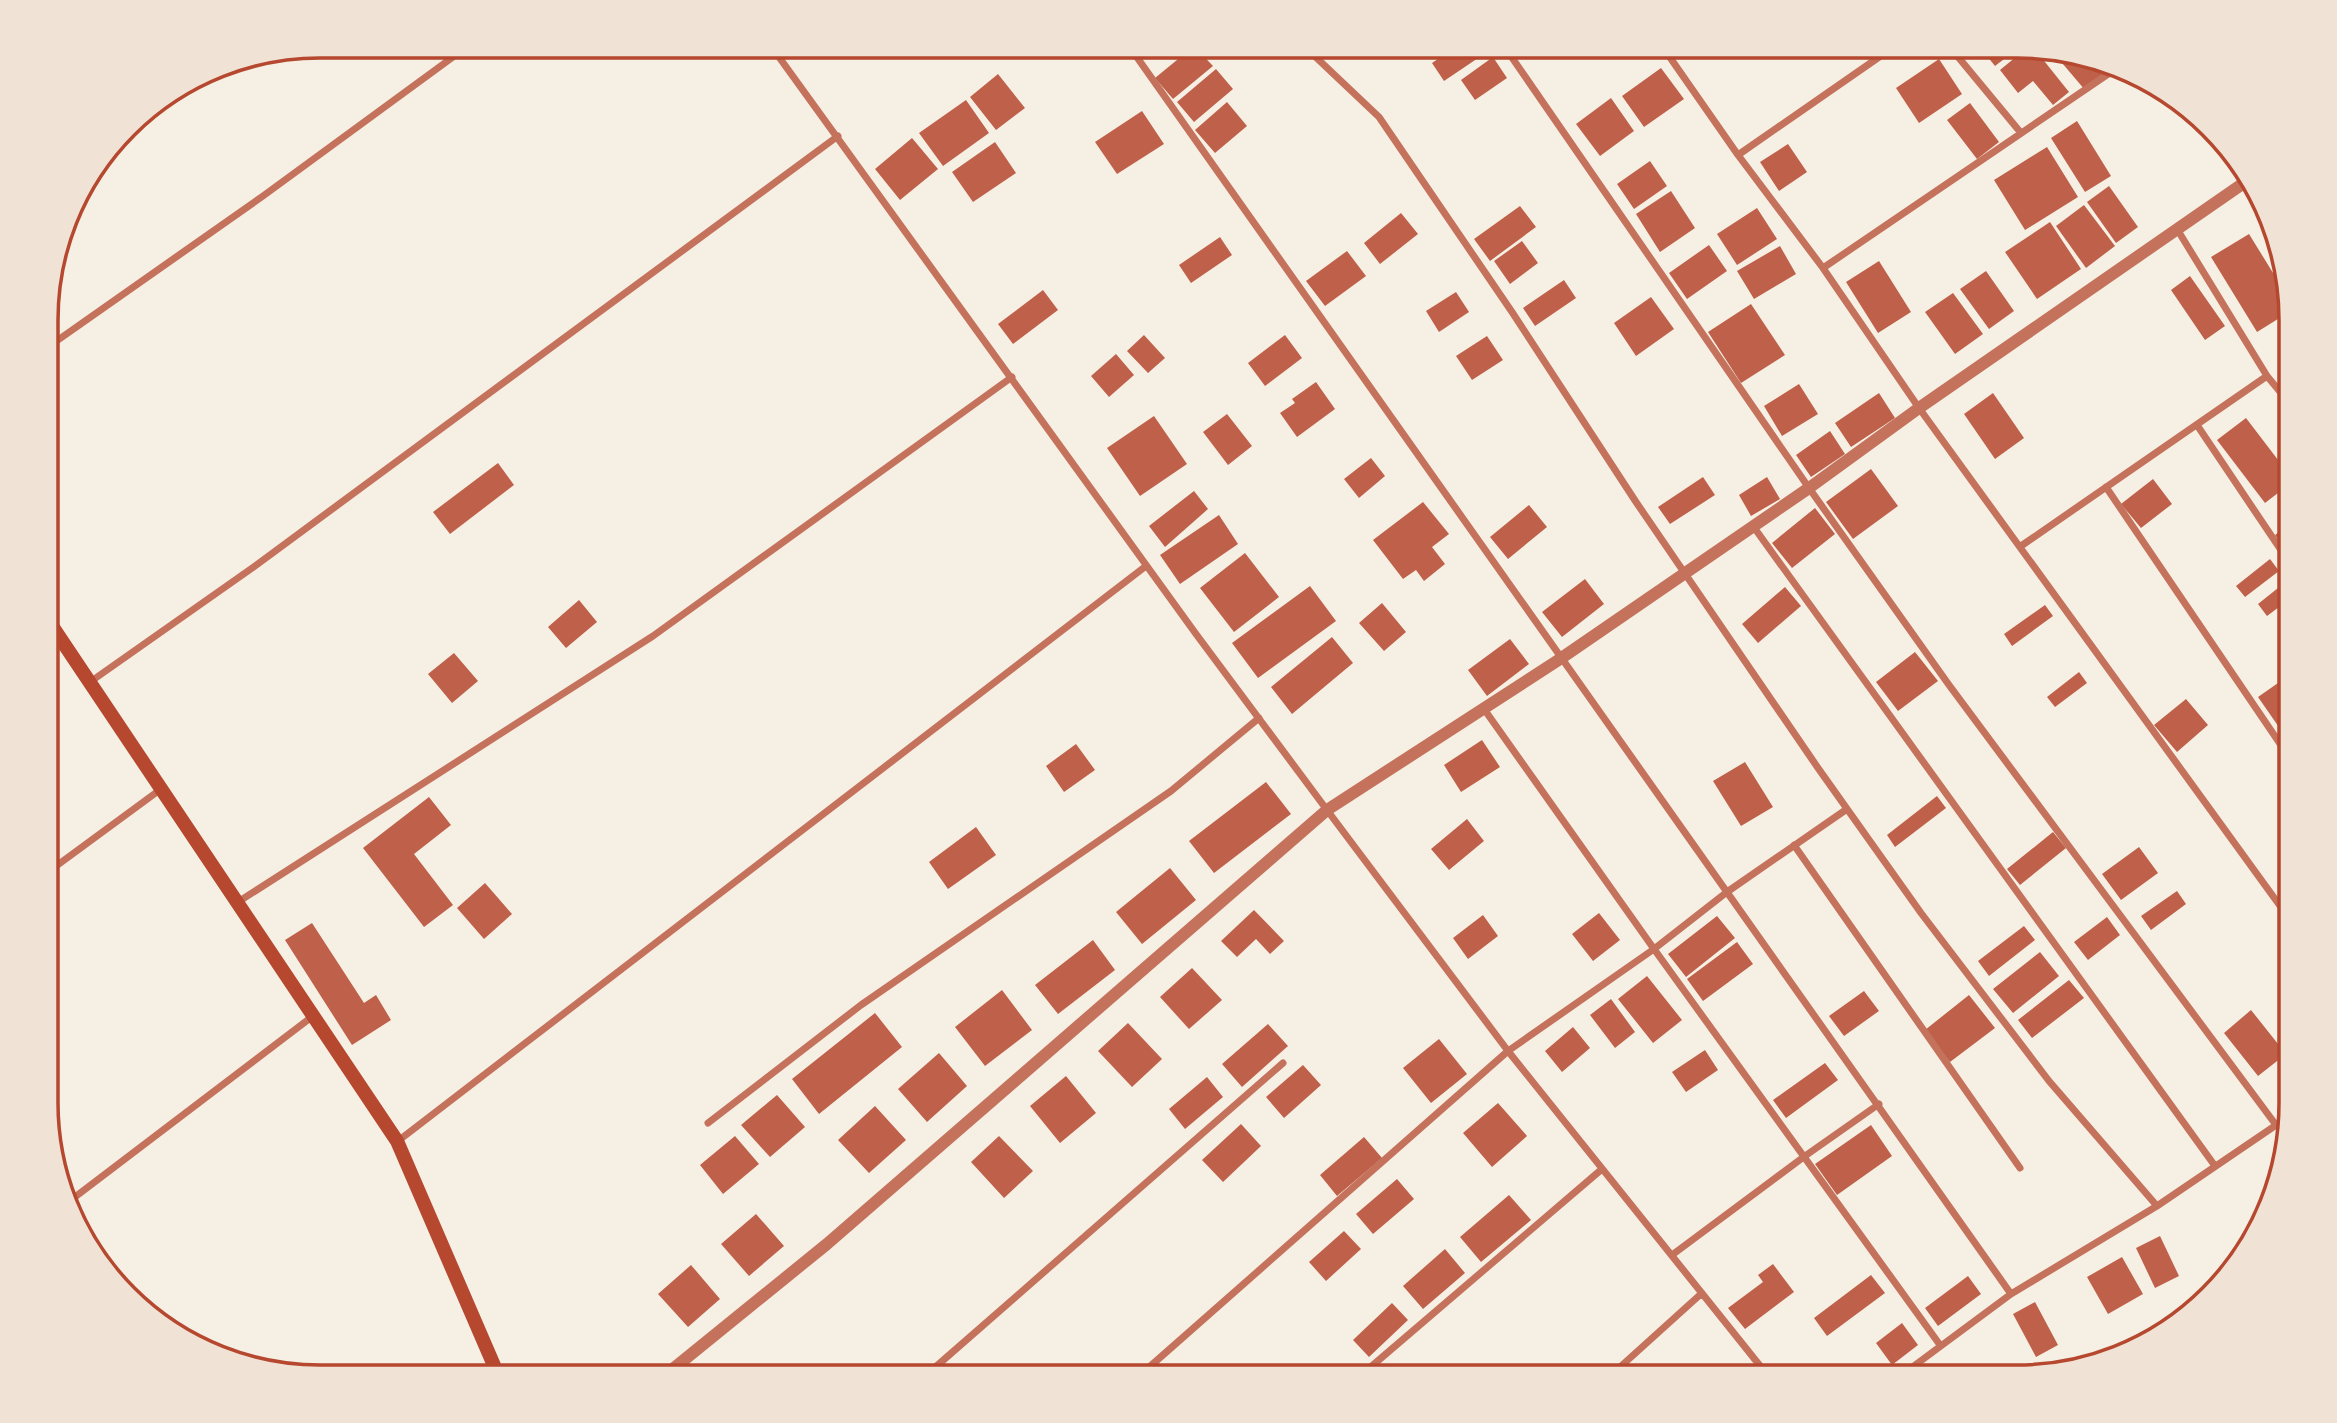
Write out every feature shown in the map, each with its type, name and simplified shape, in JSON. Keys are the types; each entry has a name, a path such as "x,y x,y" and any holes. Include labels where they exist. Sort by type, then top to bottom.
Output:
{"main road":[{"path":"58,635 397,1142 494,1365"}],"street":[{"path":"58,340 252,204 452,58"},
{"path":"780,58 1146,566 1508,1051 1759,1365"},
{"path":"1137,58 2011,1294"},
{"path":"1317,58 1379,117 1685,572 1921,913 2049,1082 2157,1206"},
{"path":"1512,58 1809,488 1949,685 2276,1125"},
{"path":"1670,58 1738,155 1823,268 1919,408 2279,904"},
{"path":"1738,155 1878,58"},
{"path":"1960,58 2021,133"},
{"path":"1823,268 2108,74"},
{"path":"90,682 256,566 838,136"},
{"path":"678,1365 838,1235 1328,810 1560,659 2242,184"},
{"path":"2177,229 2267,376 2279,390"},
{"path":"2021,546 2267,376"},
{"path":"237,903 653,636 1012,377"},
{"path":"2197,425 2279,547"},
{"path":"2106,486 2279,742"},
{"path":"1753,526 2215,1166"},
{"path":"397,1142 1146,566"},
{"path":"1484,709 1940,1345"},
{"path":"708,1123 860,1005 1171,791 1259,718"},
{"path":"58,865 161,789"},
{"path":"1152,1365 1508,1051 1654,949 1727,892 1847,809"},
{"path":"1794,845 2020,1168"},
{"path":"75,1197 313,1016"},
{"path":"938,1365 1283,1063"},
{"path":"1672,1255 1879,1104"},
{"path":"1914,1365 2011,1294 2157,1206 2279,1123"},
{"path":"1373,1365 1602,1169"},
{"path":"1622,1365 1702,1293"}],"building":[{"path":"1179,58 1205,58 1213,66 1173,99 1155,78"},
{"path":"1439,58 1478,58 1444,81 1432,63"},
{"path":"1492,58 1507,78 1475,100 1461,80"},
{"path":"1989,58 2005,58 1995,66"},
{"path":"2015,58 2043,59 2069,92 2053,105 2033,81 2018,93 2000,70"},
{"path":"1939,59 1962,94 1919,123 1896,88"},
{"path":"2061,62 2105,73 2085,90"},
{"path":"1661,68 1684,99 1644,127 1622,96"},
{"path":"1216,69 1233,89 1194,122 1177,102"},
{"path":"998,74 1025,108 996,130 970,97"},
{"path":"1611,98 1634,131 1600,156 1576,124"},
{"path":"966,100 989,133 943,166 919,133"},
{"path":"1227,102 1247,126 1215,153 1195,130"},
{"path":"1970,103 1999,142 1977,159 1947,120"},
{"path":"1142,111 1164,144 1117,174 1095,142"},
{"path":"2077,121 2111,176 2085,192 2051,138"},
{"path":"912,138 938,169 900,200 875,169"},
{"path":"995,142 1016,173 973,202 952,172"},
{"path":"1788,144 1807,172 1779,191 1760,162"},
{"path":"2047,147 2078,197 2025,230 1994,180"},
{"path":"1650,161 1667,186 1634,209 1617,184"},
{"path":"2109,186 2138,227 2116,243 2087,202"},
{"path":"1671,191 1695,228 1660,252 1636,214"},
{"path":"2084,205 2115,246 2086,268 2056,226"},
{"path":"1520,206 1536,227 1490,261 1474,239"},
{"path":"1757,208 1777,239 1737,265 1717,234"},
{"path":"1401,213 1418,234 1380,264 1364,243"},
{"path":"2050,222 2081,269 2037,299 2005,252"},
{"path":"2249,234 2276,277 2279,318 2257,332 2211,257"},
{"path":"1220,237 1232,255 1191,283 1179,265"},
{"path":"1522,241 1538,263 1510,284 1494,261"},
{"path":"1709,245 1727,271 1687,299 1669,273"},
{"path":"1780,246 1796,274 1754,299 1737,271"},
{"path":"1347,251 1366,276 1325,306 1306,281"},
{"path":"1879,261 1911,312 1878,333 1846,282"},
{"path":"1986,271 2014,311 1989,329 1960,289"},
{"path":"2190,276 2225,326 2205,340 2171,290"},
{"path":"1564,280 1576,298 1535,326 1523,308"},
{"path":"1043,290 1058,310 1013,344 998,324"},
{"path":"1456,292 1469,312 1439,332 1426,311"},
{"path":"1953,293 1983,334 1955,354 1925,312"},
{"path":"1651,297 1674,329 1636,356 1614,323"},
{"path":"1751,304 1785,355 1741,383 1708,332"},
{"path":"1144,335 1165,358 1148,373 1127,351"},
{"path":"1285,335 1302,358 1265,386 1248,363"},
{"path":"1487,336 1503,360 1472,380 1456,356"},
{"path":"1116,354 1134,375 1109,397 1091,376"},
{"path":"1316,382 1335,409 1297,437 1280,413 1295,403 1292,399"},
{"path":"1799,384 1818,414 1782,436 1764,406"},
{"path":"1879,393 1895,418 1851,447 1835,423"},
{"path":"1993,393 2024,438 1995,459 1964,414"},
{"path":"1227,414 1252,446 1228,465 1203,432"},
{"path":"1154,416 1187,464 1140,496 1107,448"},
{"path":"2246,418 2279,461 2279,492 2265,503 2217,440"},
{"path":"1830,431 1845,454 1811,477 1796,455"},
{"path":"1371,458 1385,476 1359,498 1344,479"},
{"path":"498,463 514,485 450,534 433,512"},
{"path":"1871,469 1898,506 1853,539 1826,502"},
{"path":"1703,477 1715,495 1670,524 1658,507"},
{"path":"1767,477 1780,499 1751,516 1739,495"},
{"path":"2153,479 2172,504 2141,528 2121,504"},
{"path":"1194,491 1208,509 1165,547 1149,526"},
{"path":"1423,502 1449,534 1432,547 1445,564 1424,581 1416,570 1403,579 1373,540"},
{"path":"1529,505 1547,527 1508,559 1490,537"},
{"path":"1815,508 1835,534 1792,568 1772,543"},
{"path":"1219,515 1238,544 1180,584 1160,555"},
{"path":"1245,553 1279,597 1234,632 1200,588"},
{"path":"2270,559 2279,571 2245,597 2236,586"},
{"path":"1585,579 1604,604 1562,637 1542,612"},
{"path":"1310,586 1336,621 1258,678 1232,643"},
{"path":"1785,587 1801,606 1758,643 1742,624"},
{"path":"2279,587 2279,607 2267,616 2258,604"},
{"path":"579,600 597,622 566,648 548,627"},
{"path":"1382,603 1406,632 1384,651 1359,623"},
{"path":"2045,605 2053,616 2012,646 2004,634"},
{"path":"1332,637 1353,663 1292,714 1271,687"},
{"path":"1510,639 1529,664 1487,696 1468,670"},
{"path":"1915,652 1938,681 1898,711 1876,682"},
{"path":"454,653 478,681 452,703 428,674"},
{"path":"2079,672 2087,683 2055,707 2047,697"},
{"path":"2279,682 2279,727 2258,697"},
{"path":"2186,699 2208,725 2177,752 2154,725"},
{"path":"1482,740 1500,767 1461,792 1444,765"},
{"path":"1076,744 1095,770 1064,792 1046,766"},
{"path":"1745,762 1773,807 1741,826 1713,781"},
{"path":"1266,782 1291,814 1214,873 1189,841"},
{"path":"1937,796 1946,808 1895,847 1887,835"},
{"path":"429,797 451,825 414,854 453,905 424,927 363,848"},
{"path":"1467,819 1484,841 1449,870 1431,849"},
{"path":"976,827 996,855 948,889 929,862"},
{"path":"2053,832 2066,848 2020,885 2007,869"},
{"path":"2139,847 2158,873 2121,900 2102,874"},
{"path":"1170,868 1196,900 1142,944 1116,912"},
{"path":"485,883 512,914 484,939 457,908"},
{"path":"2177,891 2186,904 2151,930 2141,916"},
{"path":"1254,910 1284,941 1270,954 1256,939 1237,957 1221,941"},
{"path":"1599,913 1620,940 1593,961 1572,934"},
{"path":"1483,915 1498,936 1468,959 1453,938"},
{"path":"1717,916 1735,938 1686,977 1668,954"},
{"path":"2107,917 2120,935 2088,960 2074,942"},
{"path":"312,923 364,1003 376,995 391,1020 352,1045 285,940"},
{"path":"2024,926 2035,940 1989,976 1978,961"},
{"path":"1093,940 1115,970 1058,1014 1035,985"},
{"path":"1737,942 1753,964 1703,1001 1687,979"},
{"path":"2040,952 2059,976 2013,1013 1993,989"},
{"path":"1192,968 1222,1000 1189,1029 1160,997"},
{"path":"1647,976 1682,1020 1653,1043 1618,999"},
{"path":"2069,980 2084,998 2032,1038 2018,1020"},
{"path":"1002,990 1032,1030 985,1066 955,1027"},
{"path":"1864,991 1879,1011 1844,1036 1829,1016"},
{"path":"1969,995 1995,1028 1950,1062 1925,1030"},
{"path":"1611,999 1635,1032 1615,1048 1590,1015"},
{"path":"2251,1010 2279,1045 2279,1060 2258,1076 2224,1033"},
{"path":"875,1013 902,1047 819,1114 792,1079"},
{"path":"1128,1023 1162,1059 1132,1087 1098,1051"},
{"path":"1268,1024 1288,1046 1242,1087 1222,1064"},
{"path":"1573,1027 1590,1048 1562,1072 1545,1051"},
{"path":"1439,1039 1467,1074 1431,1103 1403,1068"},
{"path":"1705,1050 1718,1070 1686,1092 1672,1072"},
{"path":"939,1053 967,1086 927,1122 898,1089"},
{"path":"1825,1063 1838,1080 1786,1118 1773,1100"},
{"path":"1303,1065 1321,1085 1284,1118 1266,1097"},
{"path":"1066,1076 1096,1113 1060,1143 1030,1106"},
{"path":"1207,1077 1223,1097 1185,1129 1169,1109"},
{"path":"777,1095 805,1127 770,1157 741,1125"},
{"path":"1498,1103 1527,1136 1492,1167 1463,1133"},
{"path":"875,1106 906,1140 869,1173 838,1140"},
{"path":"1241,1124 1261,1146 1223,1182 1202,1160"},
{"path":"1871,1125 1892,1156 1837,1195 1815,1164"},
{"path":"735,1136 759,1164 723,1194 700,1165"},
{"path":"999,1136 1033,1171 1004,1198 971,1162"},
{"path":"1364,1137 1382,1158 1337,1196 1320,1175"},
{"path":"1397,1179 1414,1199 1373,1234 1356,1214"},
{"path":"1509,1195 1531,1220 1481,1262 1460,1237"},
{"path":"756,1214 784,1246 749,1276 721,1244"},
{"path":"1344,1231 1361,1249 1326,1281 1309,1262"},
{"path":"2160,1236 2179,1276 2155,1288 2136,1248"},
{"path":"1445,1249 1465,1273 1423,1309 1403,1286"},
{"path":"2122,1257 2143,1294 2108,1314 2087,1277"},
{"path":"1773,1264 1794,1292 1745,1329 1728,1308 1763,1282 1758,1275"},
{"path":"691,1265 720,1299 688,1327 658,1294"},
{"path":"1871,1275 1885,1293 1827,1336 1814,1318"},
{"path":"1968,1276 1981,1294 1938,1326 1925,1308"},
{"path":"2035,1302 2058,1345 2036,1357 2013,1314"},
{"path":"1392,1303 1408,1320 1369,1357 1353,1340"},
{"path":"1902,1323 1918,1345 1892,1365 1876,1343"}]}
